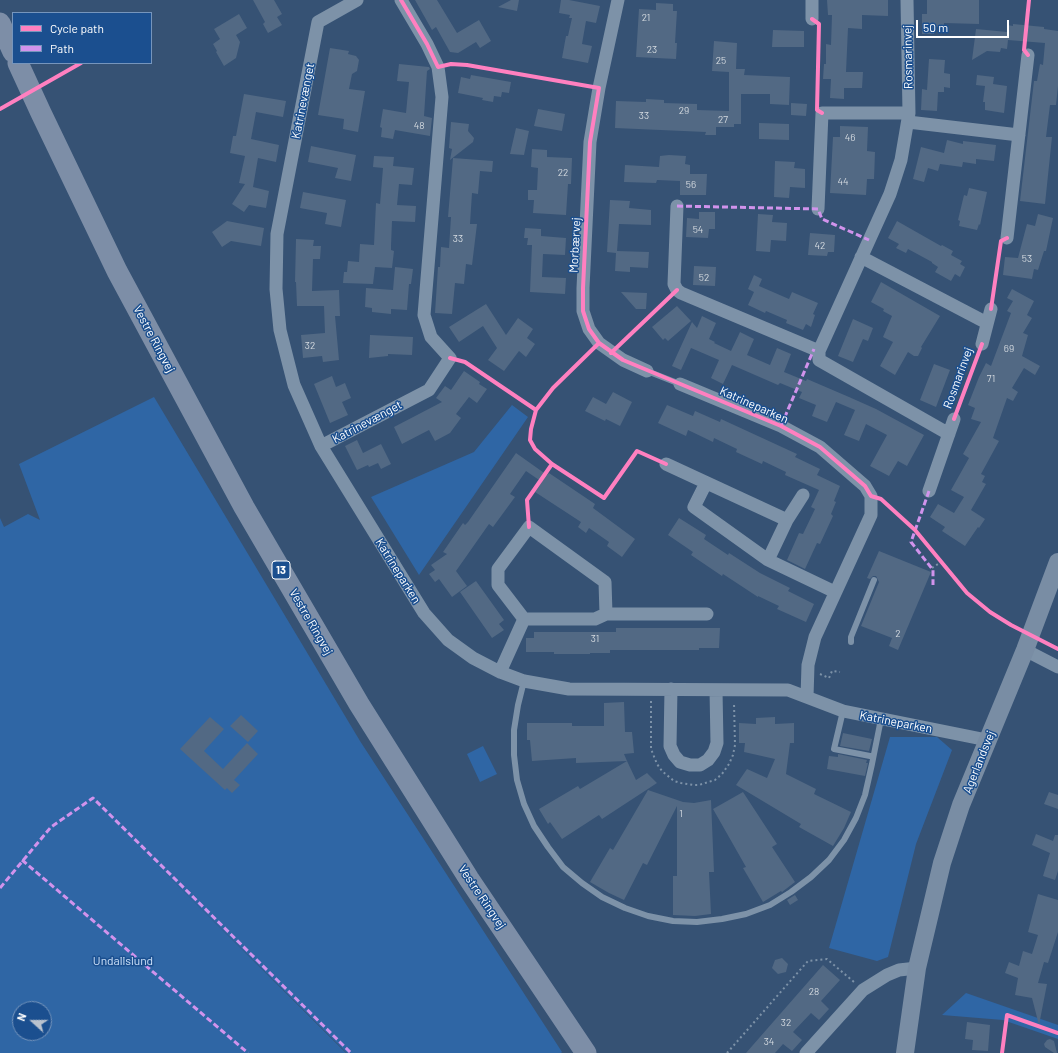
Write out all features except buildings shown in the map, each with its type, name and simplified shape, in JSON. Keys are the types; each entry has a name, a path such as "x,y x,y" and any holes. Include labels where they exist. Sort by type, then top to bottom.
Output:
{"main road":[{"path":"0,23 12,50"},
{"name":"Vestre Ringvej","path":"18,64 117,271 248,514 367,718 469,879 586,1053"}],"street":[{"name":"Katrinevænget","path":"357,0 318,22 277,234 276,289 280,330 294,385 321,446 429,390 450,358 431,337 424,315 442,97 438,67 427,44 401,0"},
{"name":"Morbærvej","path":"618,0 599,88 590,142 583,280 583,311 589,329 599,343 623,360 647,371"},
{"path":"812,0 812,20"},
{"name":"Rosmarinvej","path":"819,352 890,194 901,160 909,118 908,0"},
{"path":"1008,238 1028,55"},
{"path":"818,210 822,113 909,118 1019,135"},
{"path":"677,206 674,284 677,290 819,352 819,360 949,434"},
{"path":"862,257 987,323"},
{"name":"Rosmarinvej","path":"982,344 991,309"},
{"name":"Katrineparken","path":"680,384 780,426 820,447 865,486 871,496 871,515 815,637 808,669 807,697"},
{"name":"Rosmarinvej","path":"929,491 954,419"},
{"name":"Katrineparken","path":"321,446 424,613 448,640 473,658 500,672 524,681 569,689 788,690 843,711 987,740"},
{"path":"666,464 787,520"},
{"path":"706,483 694,507 768,560 835,592"},
{"path":"768,560 787,520 803,495"},
{"path":"524,619 498,585 498,569 529,526 605,582 606,614"},
{"name":"Agerlandsvej","path":"905,1053 917,968 942,862 961,805 1025,650 1058,562"},
{"path":"524,619 595,619 606,614 707,614"},
{"path":"500,672 524,619"},
{"path":"1025,650 1058,666"},
{"path":"671,689 670,746 674,755 680,762 690,765 700,765 708,760 714,752 717,743 716,690"},
{"path":"806,1053 863,990 899,970 917,968"}],"lane":[{"path":"647,371 680,384"},
{"path":"851,642 851,637 874,580"},
{"path":"524,681 514,730 514,755 524,804 534,826 548,847 564,866 582,883 602,897 630,910 648,916 673,921 698,922 722,920 746,914 770,905 811,877 829,860 844,840 856,818 866,787 881,719"},
{"path":"843,711 834,749 870,756"}],"path":[{"path":"937,556 945,567"},
{"path":"932,568 941,562"},
{"path":"808,669 829,678 832,671 840,672"},
{"path":"651,689 651,749 657,764 662,771 674,781 694,785 715,780 722,774 733,755 735,745 734,690"},
{"path":"728,1053 808,961 826,959 863,990"}],"green space":[{"name":"Undallslund","path":"154,397 360,741 562,1052 561,1053 347,1053 140,848 346,1053 0,1053 0,518 4,527 28,514 40,520 19,464"},
{"path":"512,405 528,417 419,575 371,497 474,452"},
{"path":"890,737 937,737 952,750 916,844 888,957 877,961 829,948"},
{"path":"483,746 497,774 480,782 467,754"},
{"path":"966,993 1058,1025 1058,1039 1003,1020 942,1015"}],"marked path":[{"path":"677,206 818,209 822,219 869,240"},
{"path":"781,426 814,349"},
{"path":"929,491 911,542 933,570 933,585"},
{"path":"0,888 51,827 93,798 351,1053"},
{"path":"22,860 248,1053"}],"cycle path":[{"path":"401,0 427,44 438,67 451,64 467,65 599,88 590,142 583,288 583,311 589,329 599,343 623,360 781,426 820,447 865,486 871,496 881,499 915,530 967,593 990,612 1011,625 1058,649"},
{"path":"1028,55 1024,50 1029,0"},
{"path":"812,19 819,24 817,110 822,113"},
{"path":"0,109 79,64"},
{"path":"991,309 1001,241 1007,238"},
{"path":"611,353 677,290"},
{"path":"599,343 553,388 536,410 530,440 535,449 552,464 604,498 637,451 666,464"},
{"path":"954,419 982,344"},
{"path":"450,358 465,362 536,410"},
{"path":"529,527 527,500 552,464"},
{"path":"1002,1053 1007,1015 1058,1033"}]}
